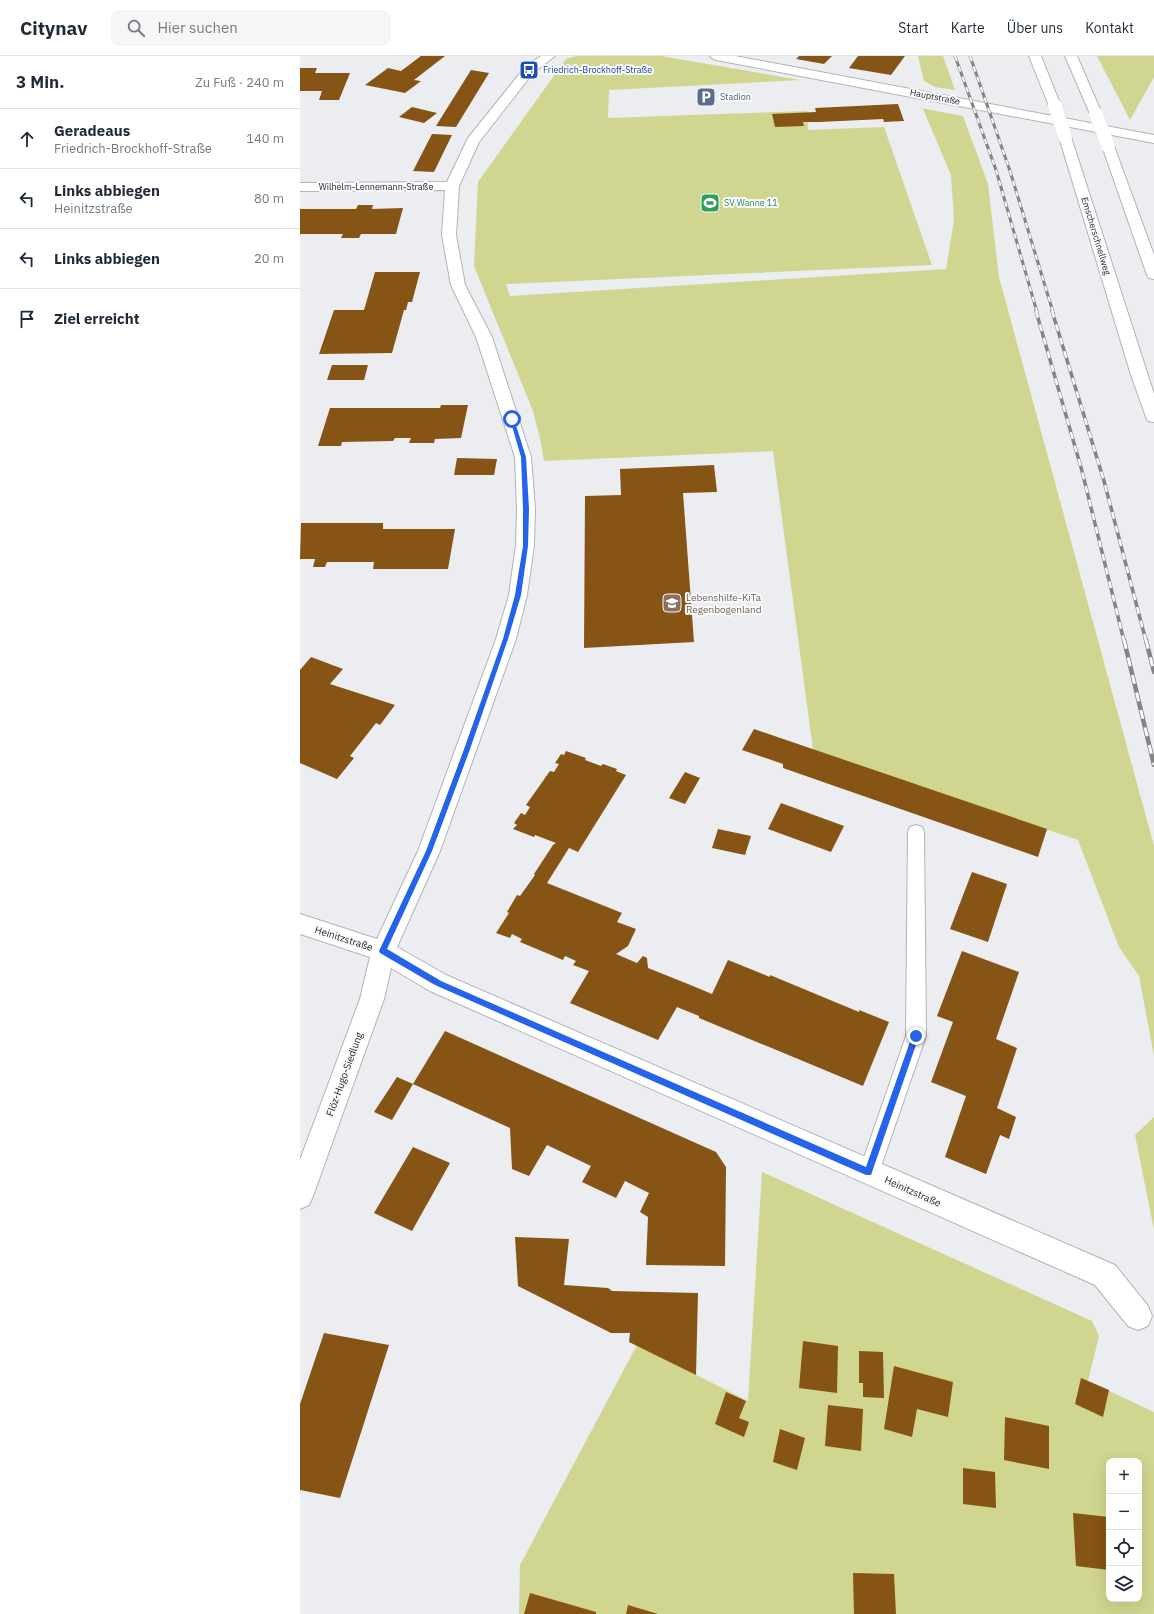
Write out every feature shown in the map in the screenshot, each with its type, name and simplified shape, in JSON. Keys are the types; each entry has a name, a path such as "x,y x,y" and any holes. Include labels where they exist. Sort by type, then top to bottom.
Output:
{"main road":[{"path":"383,951 429,851 466,752 510,624 518,595 525,546 526,509 524,457 484,337 458,285 449,235 452,186 472,141 529,70 549,56"},
{"name":"Hauptstraße","path":"716,56 1154,140"},
{"name":"Emscherschnellweg","path":"1035,56 1055,106 1139,375 1154,418"},
{"path":"1071,56 1096,114 1154,276"},
{"name":"Wilhelm-Lennemann-Straße","path":"300,187 452,186"},
{"name":"Heinitzstraße","path":"300,924 383,951 438,983 1105,1275 1138,1316"},
{"name":"Flöz-Hugo-Siedlung","path":"300,1196 372,999 383,951"}],"lane":[{"path":"869,1172 916,1036 916,832"}],"green space":[{"path":"577,56 661,56 800,80 609,90 608,118 807,111 808,130 884,127 932,265 506,284 510,296 946,269 954,220 951,175 923,109 920,108 963,116 988,184 999,277 1154,846 1154,1056 1139,976 1119,947 1078,840 813,750 773,451 544,461 533,411 474,266 478,182 566,59"},
{"path":"918,56 943,56 955,90 935,87 924,81"},
{"path":"1097,56 1154,56 1154,77 1130,120"},
{"path":"1154,1117 1154,1230 1135,1135"},
{"path":"762,1172 1092,1321 1099,1336 1088,1381 1154,1412 1154,1614 519,1614 520,1565 637,1345 748,1401"}],"building":[{"path":"421,56 445,56 414,80 421,81 405,93 365,85 388,68 401,71"},
{"path":"799,56 832,56 824,64 796,59"},
{"path":"858,56 905,56 891,75 849,68"},
{"path":"300,68 317,68 315,73 350,73 339,100 319,100 322,91 300,91"},
{"path":"471,70 489,73 456,127 436,126"},
{"path":"898,104 904,121 884,122 883,119 803,122 804,126 775,127 772,114 816,112 815,108"},
{"path":"412,107 437,113 424,123 399,117"},
{"path":"432,134 452,135 434,172 413,171"},
{"path":"358,205 373,205 372,209 403,208 396,234 361,234 359,238 341,238 343,234 300,234 300,209 356,209"},
{"path":"375,272 420,272 412,302 408,302 406,310 404,310 392,353 319,354 334,310 364,310"},
{"path":"332,365 368,365 364,380 327,380"},
{"path":"441,405 468,405 461,438 435,439 434,443 409,443 411,438 395,438 393,441 342,442 341,446 318,446 330,408 440,408"},
{"path":"457,458 497,459 494,475 454,475"},
{"path":"714,465 717,492 683,493 694,642 584,648 585,496 621,495 620,469"},
{"path":"301,523 383,523 383,529 455,529 448,569 373,569 374,562 327,562 325,567 313,567 315,559 300,559"},
{"path":"311,657 343,669 330,684 395,705 380,725 376,723 350,756 354,758 337,779 300,763 300,670"},
{"path":"754,729 1047,829 1038,857 783,768 783,764 742,750"},
{"path":"566,751 586,758 585,760 601,766 603,764 617,769 616,771 626,775 578,852 569,848 547,883 622,913 617,922 636,929 628,946 616,954 637,963 643,956 647,958 648,968 712,994 728,960 770,977 770,975 859,1012 859,1010 889,1022 863,1086 699,1018 699,1016 677,1007 658,1040 570,1003 589,971 573,965 576,961 565,956 563,960 520,942 522,939 512,934 510,938 496,933 509,913 507,912 517,895 520,896 553,845 556,843 513,829 517,825 514,823 521,813 525,815 530,807 526,805 550,771 554,772 559,764 555,763 561,754 564,755"},
{"path":"685,772 700,778 685,804 669,798"},
{"path":"781,803 844,826 831,852 768,829"},
{"path":"718,829 751,836 745,855 712,848"},
{"path":"972,872 1007,884 988,942 950,929"},
{"path":"962,951 1019,972 996,1039 1017,1048 997,1108 1016,1117 1009,1139 1000,1135 986,1174 945,1157 966,1096 931,1082 953,1022 937,1016"},
{"path":"445,1031 716,1152 726,1167 725,1266 646,1265 648,1217 640,1212 649,1193 625,1181 616,1198 582,1182 591,1166 547,1145 529,1176 512,1169 510,1128 413,1084"},
{"path":"397,1077 413,1084 392,1120 374,1112"},
{"path":"413,1147 450,1163 412,1231 374,1213"},
{"path":"515,1237 569,1239 564,1285 608,1288 612,1291 698,1293 696,1375 629,1342 630,1333 611,1333 518,1286"},
{"path":"324,1333 389,1345 340,1498 300,1490 300,1404"},
{"path":"803,1341 838,1346 837,1393 799,1388"},
{"path":"859,1351 883,1352 884,1398 863,1397 863,1383 859,1383"},
{"path":"894,1366 953,1382 948,1417 917,1409 912,1437 884,1429"},
{"path":"1081,1378 1109,1390 1103,1417 1075,1404"},
{"path":"726,1392 746,1401 739,1418 749,1422 744,1437 715,1424"},
{"path":"828,1405 863,1409 861,1451 825,1446"},
{"path":"1005,1417 1049,1426 1049,1469 1004,1460"},
{"path":"780,1429 805,1438 797,1470 773,1462"},
{"path":"963,1468 995,1472 996,1508 963,1504"},
{"path":"1073,1513 1106,1517 1106,1570 1076,1566"},
{"path":"853,1573 894,1574 896,1614 854,1614"},
{"path":"530,1593 596,1612 596,1614 524,1614"},
{"path":"628,1605 658,1614 626,1614"}],"railway":[{"path":"955,56 996,170 1037,312"},
{"path":"970,56 1010,171 1053,312"},
{"path":"1036,311 1082,471 1124,641"},
{"path":"1052,311 1104,481 1146,641"},
{"path":"1124,640 1154,765"},
{"path":"1146,640 1154,672"}],"place":[{"name":"Friedrich-Brockhoff-Straße","path":"529,70"},
{"name":"Stadion","path":"706,97"},
{"name":"SV Wanne 11","path":"710,203"},
{"name":"Lebenshilfe-KiTa Regenbogenland","path":"672,603"}],"route":[{"path":"512,419 524,457 526,509 525,546 518,595 506,639 429,851 383,951 438,983 869,1172 916,1036"}]}
